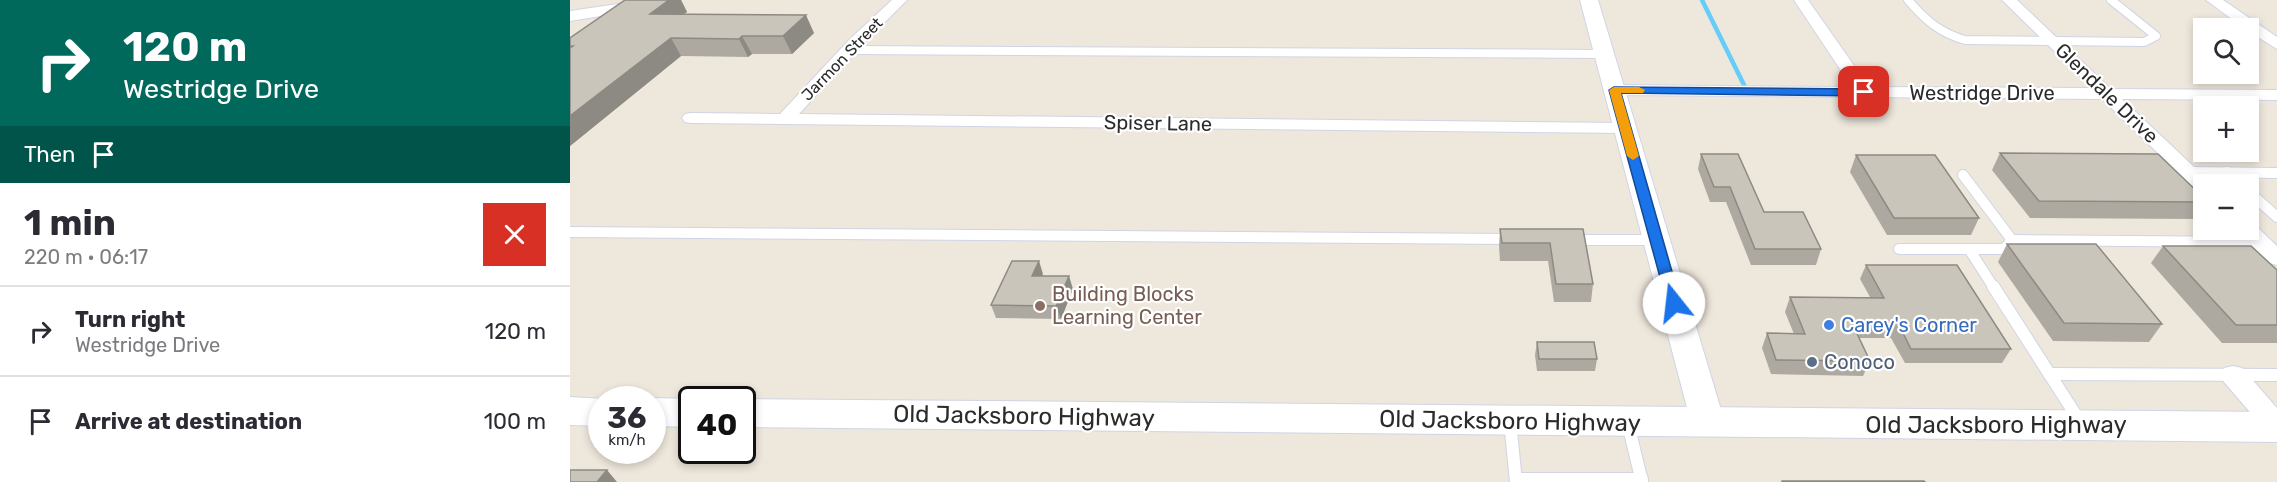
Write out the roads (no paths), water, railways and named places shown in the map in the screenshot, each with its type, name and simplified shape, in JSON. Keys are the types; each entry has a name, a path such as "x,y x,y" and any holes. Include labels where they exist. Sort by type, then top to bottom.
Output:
{"main road":[{"path":"570,411 588,412"},
{"name":"Old Jacksboro Highway","path":"756,413 1708,423 2277,426"}],"street":[{"path":"570,16 674,0"},
{"name":"Jarmon Street","path":"785,119 900,0"},
{"path":"1589,0 1708,423"},
{"path":"1801,0 1864,92"},
{"name":"Glendale Drive","path":"2008,0 2193,177"},
{"path":"2213,0 2277,44"},
{"name":"Westridge Drive","path":"1614,90 2277,95"},
{"name":"Spiser Lane","path":"691,118 1625,128"},
{"path":"2258,240 2277,258"},
{"path":"2233,375 2277,426"}],"lane":[{"path":"1908,0 1932,27 1943,34 1965,40 2144,42 2156,36 2111,0"},
{"path":"850,50 1604,54"},
{"path":"2188,172 2277,172"},
{"path":"1963,175 2012,240"},
{"path":"2259,201 2277,217"},
{"path":"570,232 1528,239"},
{"path":"1899,249 2004,249 2012,240 2193,237"},
{"path":"1563,240 1656,240"},
{"path":"1969,249 2082,425"},
{"path":"2049,374 2277,375"},
{"path":"1510,421 1516,481 1642,481 1627,422"}],"waterway":[{"path":"1702,0 1747,91"}],"place":[{"name":"Building Blocks Learning Center","path":"1040,306"},
{"name":"Carey's Corner","path":"1829,325"},
{"name":"Conoco","path":"1812,362"}]}
